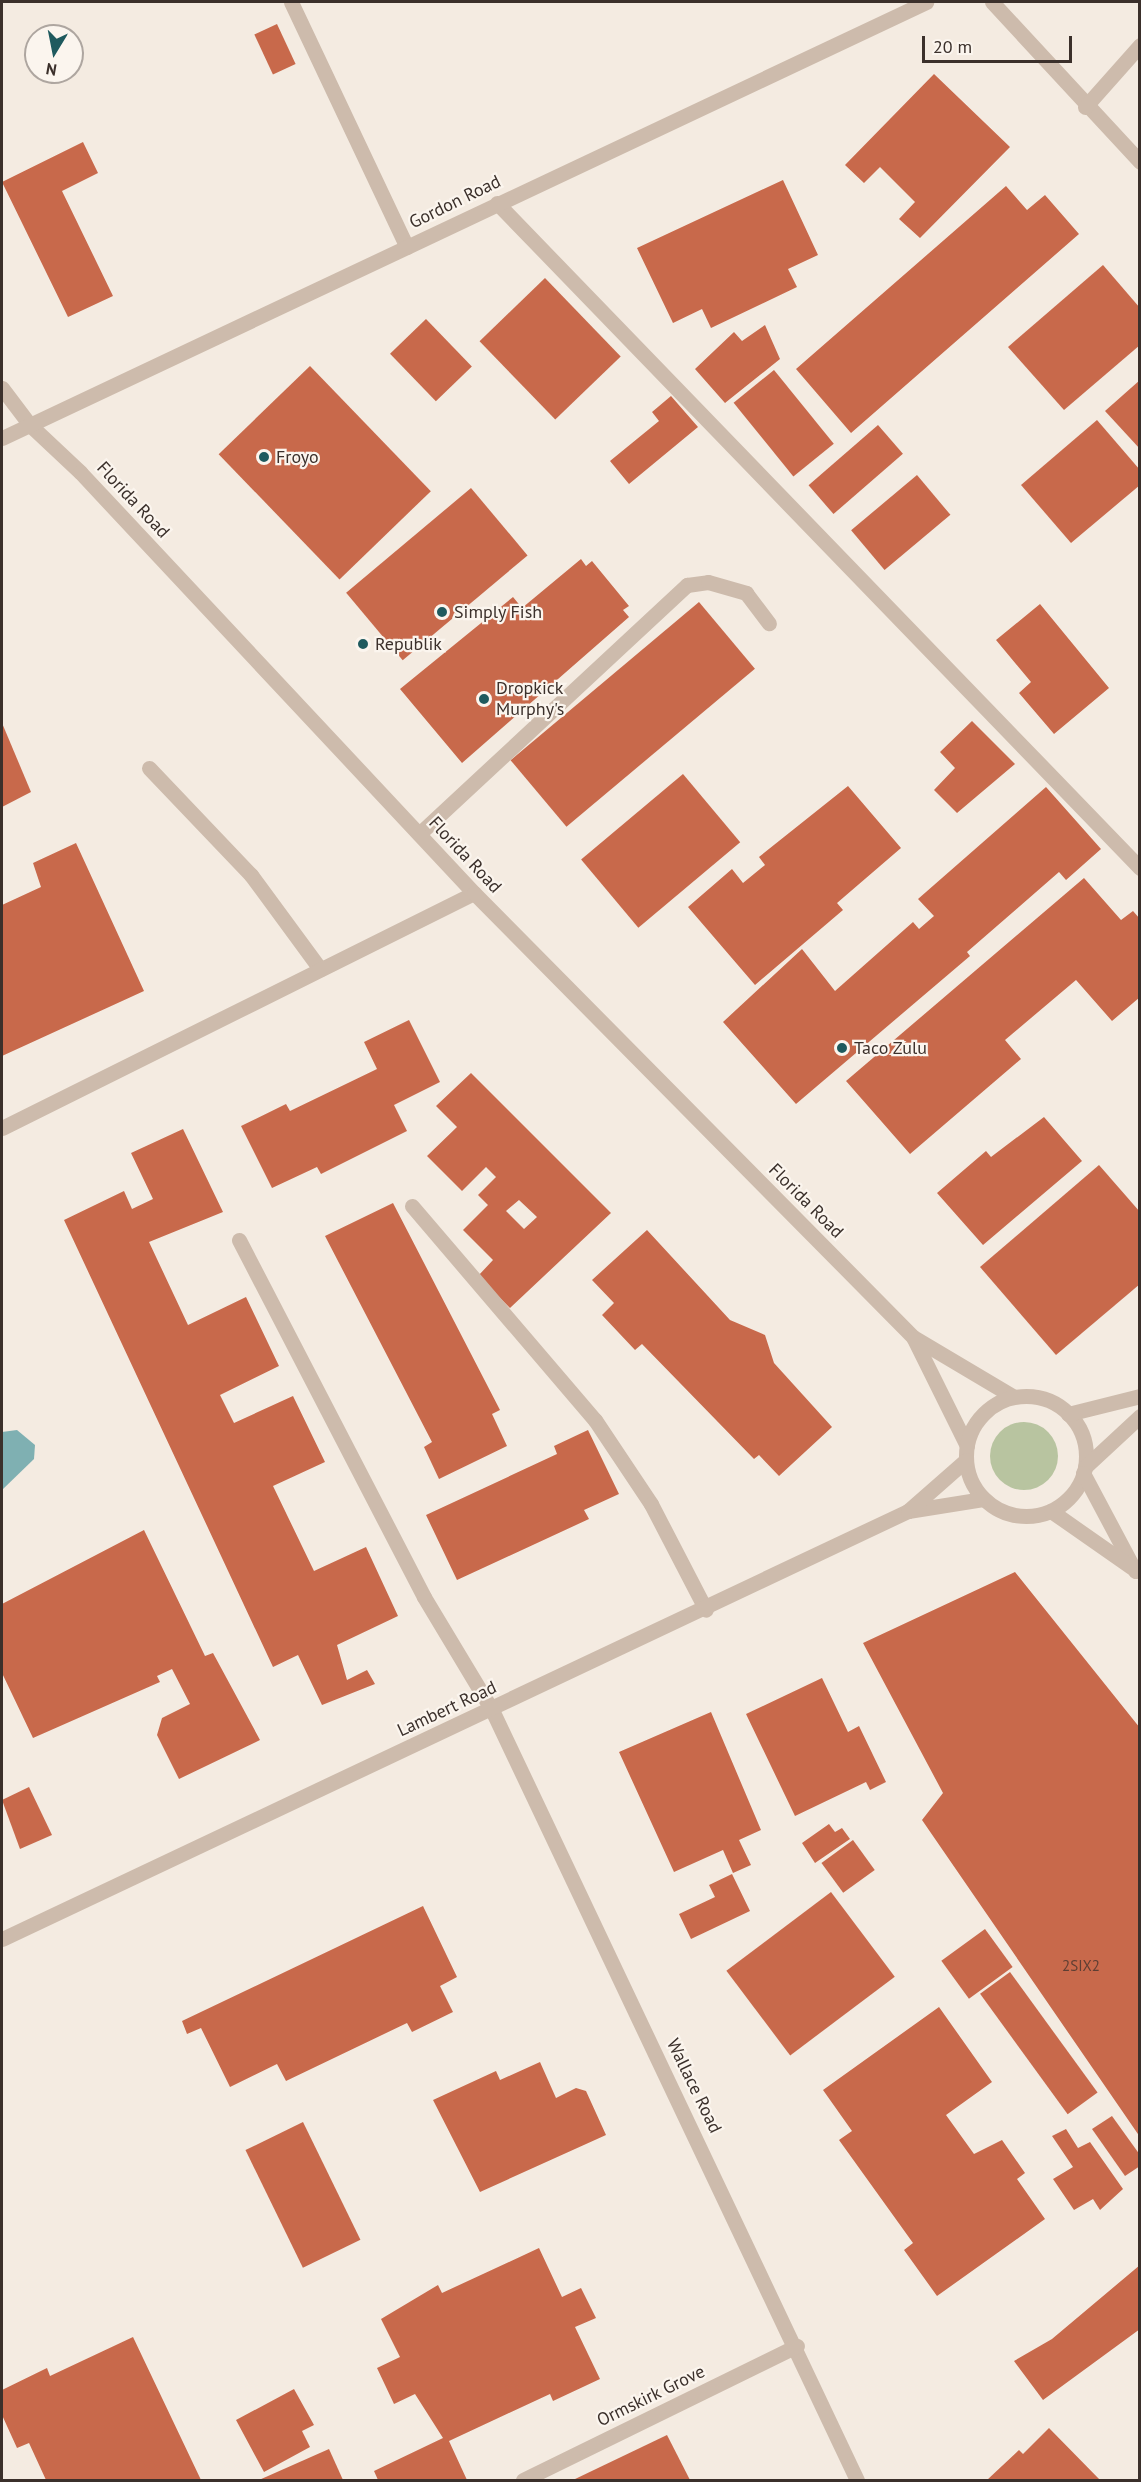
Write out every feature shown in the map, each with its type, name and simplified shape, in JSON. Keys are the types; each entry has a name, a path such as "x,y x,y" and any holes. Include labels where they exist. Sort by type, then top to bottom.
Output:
{"street":[{"path":"291,2 407,247"},
{"name":"Gordon Road","path":"2,438 926,2"},
{"path":"992,2 1085,107 1140,162"},
{"path":"1085,107 1140,45"},
{"path":"497,203 1140,868"},
{"name":"Florida Road","path":"2,388 30,425 80,472 474,893 913,1337 1014,1397"},
{"path":"419,834 687,585 708,582 746,593 769,623"},
{"path":"149,768 245,867 320,969"},
{"path":"2,1128 474,893"},
{"path":"412,1206 595,1420 651,1504 706,1610"},
{"name":"Wallace Road","path":"239,1240 424,1597 492,1710 797,2346 857,2481"},
{"name":"Florida Road","path":"913,1337 966,1453"},
{"path":"1068,1414 1140,1396"},
{"path":"1137,1573 1084,1470 1083,1438 1068,1414 1044,1399 1014,1397 988,1410 966,1453 983,1499 1022,1516 1051,1511 1073,1493 1084,1470 1140,1416"},
{"name":"Lambert Road","path":"908,1511 966,1453"},
{"name":"Lambert Road","path":"2,1939 706,1610 908,1511 983,1499"},
{"path":"1051,1511 1137,1573"},
{"name":"Ormskirk Grove","path":"523,2481 797,2346"}],"green space":[{"path":"1024,1422 1037,1425 1048,1432 1055,1443 1058,1456 1055,1469 1048,1480 1037,1487 1024,1490 1011,1487 1000,1480 993,1469 990,1456 993,1443 1000,1432 1011,1425"}],"water":[{"path":"17,1430 35,1445 34,1459 2,1490 2,1432"}],"building":[{"path":"277,24 296,64 273,74 254,35"},
{"path":"934,74 1010,147 920,238 899,219 915,202 880,167 864,183 845,165"},
{"path":"83,142 98,173 62,191 113,296 68,317 2,182"},
{"path":"783,180 818,255 788,269 797,287 711,328 702,309 673,323 637,248"},
{"path":"1006,186 1027,210 1045,195 1079,234 851,433 796,369"},
{"path":"1103,265 1140,308 1140,345 1064,410 1008,347"},
{"path":"545,278 621,356 555,420 480,341"},
{"path":"426,319 472,366 436,401 390,354"},
{"path":"765,325 780,359 725,403 695,369 734,332 742,341"},
{"path":"310,366 431,491 340,579 219,454"},
{"path":"774,370 834,444 793,477 734,403"},
{"path":"1140,380 1140,449 1105,411"},
{"path":"671,396 698,427 629,484 610,461 659,421 652,412"},
{"path":"1097,420 1140,470 1140,485 1071,543 1021,485"},
{"path":"878,425 903,454 833,514 809,485"},
{"path":"917,475 950,515 885,570 851,530"},
{"path":"471,488 528,555 403,660 346,593"},
{"path":"581,559 586,566 592,561 629,606 623,610 629,617 462,763 400,689 513,597 522,608"},
{"path":"699,602 755,669 566,827 511,760"},
{"path":"1040,604 1109,688 1054,734 1019,693 1031,682 996,640"},
{"path":"972,721 1015,764 957,813 934,790 955,768 940,752"},
{"path":"2,723 31,792 2,807"},
{"path":"683,774 740,842 638,928 581,859"},
{"path":"848,786 901,848 837,903 843,910 755,985 688,907 732,869 743,883 765,865 759,857"},
{"path":"1046,787 1101,849 1066,880 1059,872 967,952 970,956 796,1104 723,1022 802,949 835,991 913,922 919,929 934,916 918,899"},
{"path":"76,843 144,991 2,1056 2,905 41,887 33,863"},
{"path":"1084,878 1121,920 1133,911 1140,919 1140,997 1112,1021 1076,980 1005,1040 1021,1059 910,1154 846,1081"},
{"path":"409,1020 440,1082 394,1105 407,1131 321,1174 317,1167 272,1188 241,1126 286,1104 290,1111 377,1069 364,1042"},
{"path":"471,1073 611,1213 510,1308 478,1276 493,1260 463,1230 488,1205 478,1195 496,1177 486,1167 462,1191 427,1156 457,1127 436,1106","holes":["519,1200 537,1217 524,1229 506,1211"]},
{"path":"1044,1117 1082,1161 983,1245 937,1193 986,1151 991,1157"},
{"path":"183,1129 223,1212 149,1242 188,1325 246,1297 279,1366 220,1395 234,1423 293,1396 325,1462 273,1486 314,1571 366,1547 398,1616 337,1645 347,1680 367,1670 375,1684 322,1705 298,1655 273,1667 64,1220 124,1191 132,1209 153,1199 131,1153"},
{"path":"1099,1165 1140,1212 1140,1284 1056,1355 980,1267"},
{"path":"393,1203 500,1410 492,1414 507,1446 439,1479 424,1447 432,1442 325,1236"},
{"path":"647,1230 730,1320 765,1335 774,1363 832,1427 779,1476 759,1455 754,1459 642,1344 635,1350 602,1315 614,1303 592,1280"},
{"path":"588,1430 619,1494 584,1510 589,1519 457,1580 426,1515 557,1454 554,1446"},
{"path":"144,1530 205,1656 213,1653 260,1740 179,1779 157,1735 162,1718 190,1704 172,1669 157,1676 160,1682 33,1738 2,1673 2,1604"},
{"path":"1015,1572 1140,1728 1140,2137 922,1820 943,1793 863,1643"},
{"path":"822,1678 848,1732 859,1726 886,1782 870,1790 866,1782 795,1816 746,1714"},
{"path":"711,1712 761,1830 739,1840 751,1865 733,1873 723,1850 674,1872 619,1752"},
{"path":"29,1787 52,1835 20,1849 2,1800"},
{"path":"829,1824 835,1832 842,1828 850,1839 815,1863 802,1843"},
{"path":"853,1840 875,1870 843,1893 821,1863"},
{"path":"732,1874 750,1911 691,1939 679,1914 715,1897 709,1885"},
{"path":"831,1892 895,1977 790,2055 726,1971"},
{"path":"423,1906 457,1977 440,1986 453,2012 412,2032 407,2023 286,2081 277,2064 230,2087 201,2028 187,2034 182,2021"},
{"path":"985,1929 1013,1967 969,1999 941,1961"},
{"path":"1010,1972 1098,2093 1068,2114 980,1994"},
{"path":"939,2007 992,2082 946,2115 974,2154 1002,2140 1025,2173 1017,2179 1045,2219 937,2296 904,2250 913,2243 839,2140 852,2131 823,2090"},
{"path":"540,2062 556,2098 576,2088 586,2091 606,2135 480,2192 433,2100 496,2071 500,2080"},
{"path":"1112,2116 1140,2155 1140,2166 1125,2176 1092,2129"},
{"path":"303,2122 360,2240 303,2268 245,2150"},
{"path":"1066,2129 1078,2148 1090,2142 1123,2189 1100,2210 1093,2199 1074,2210 1053,2179 1073,2167 1052,2136"},
{"path":"539,2248 562,2297 581,2288 596,2318 575,2327 600,2379 553,2401 550,2394 449,2441 467,2480 378,2480 374,2471 443,2438 415,2394 394,2404 377,2368 400,2357 381,2319 438,2285 442,2293"},
{"path":"1140,2265 1140,2329 1043,2400 1014,2361 1052,2339"},
{"path":"133,2337 201,2480 46,2480 29,2443 17,2448 2,2415 2,2390 47,2368 50,2376"},
{"path":"294,2389 314,2425 302,2431 310,2447 264,2472 236,2420"},
{"path":"1049,2428 1100,2480 987,2480 1019,2450 1023,2454"},
{"path":"667,2435 690,2480 573,2480"},
{"path":"329,2449 343,2480 259,2480"}],"place":[{"name":"Froyo","path":"264,457"},
{"name":"Simply Fish","path":"442,612"},
{"name":"Republik","path":"363,644"},
{"name":"Dropkick Murphy's","path":"484,699"},
{"name":"Taco Zulu","path":"842,1048"}]}
